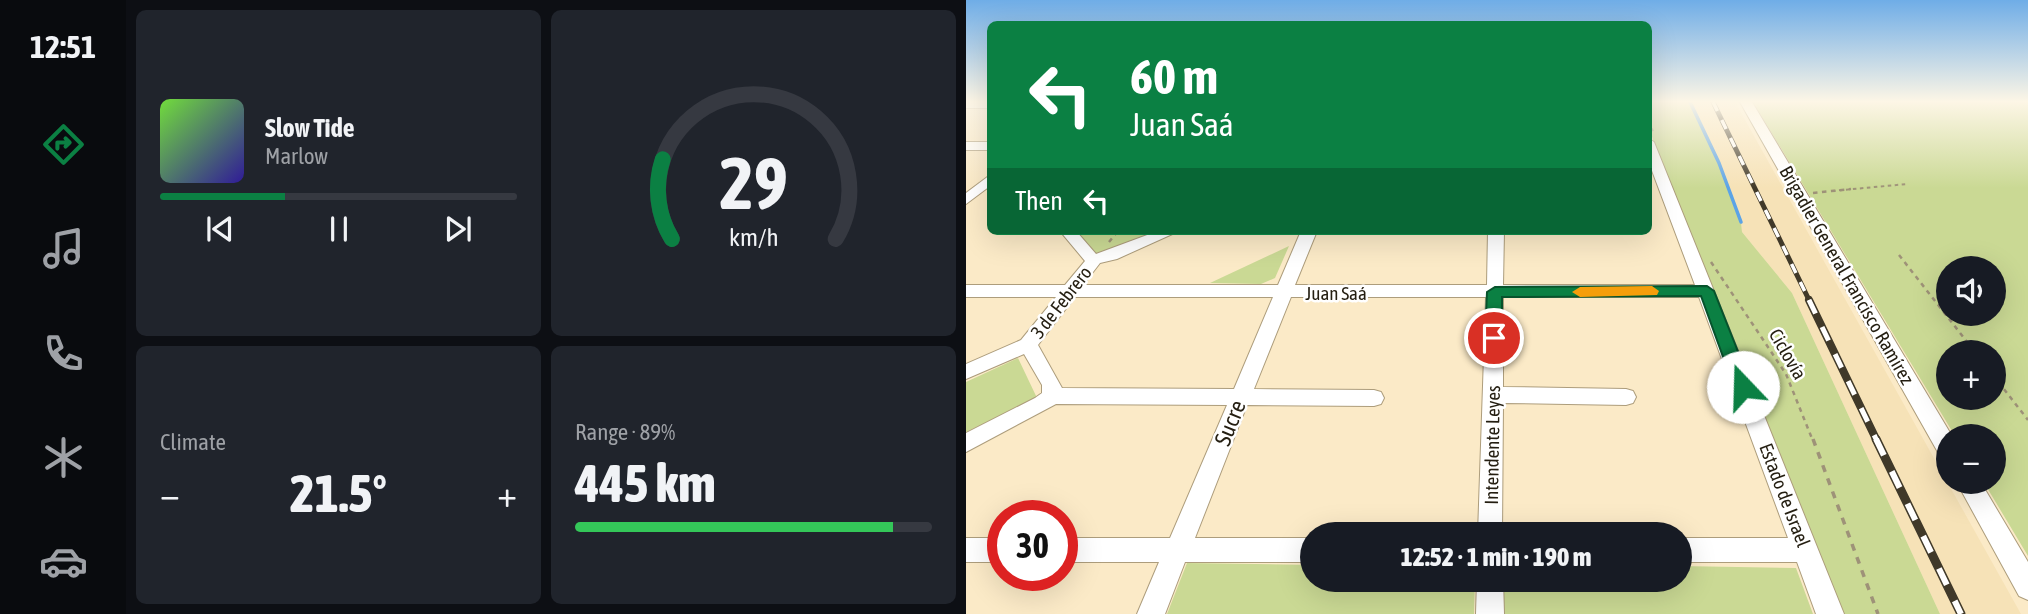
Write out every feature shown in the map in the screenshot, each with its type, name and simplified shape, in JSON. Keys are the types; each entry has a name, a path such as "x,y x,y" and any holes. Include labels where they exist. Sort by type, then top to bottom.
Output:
{"street":[{"name":"Brigadier General Francisco Ramírez","path":"1763,131 1936,428"},
{"name":"Estado de Israel","path":"1652,139 1830,614"},
{"path":"966,146 987,146"},
{"path":"966,200 987,182"},
{"name":"3 de Febrero","path":"1071,235 1090,257 1095,259 1111,256 1161,235"},
{"name":"Sucre","path":"1151,614 1307,235"},
{"name":"Intendente Leyes","path":"1490,522 1496,235"},
{"name":"3 de Febrero","path":"1028,345 1095,259"},
{"name":"Juan Saá","path":"966,291 1707,291"},
{"path":"966,372 1028,345 1052,385 1052,396"},
{"path":"1493,395 1626,397"},
{"path":"966,443 1042,404 1052,396 1374,398"},
{"path":"1974,494 2028,587"},
{"path":"966,550 987,550"},
{"path":"1078,550 1300,550"},
{"path":"1692,550 1805,550"},
{"path":"1490,592 1490,614"}],"path":[{"path":"1799,194 1907,184"},
{"name":"Ciclovía","path":"1706,254 1786,374 1878,614"},
{"path":"1899,255 1966,340"},
{"path":"2006,391 2028,419"}],"shaded area":[{"path":"1702,131 1751,131 1936,462 1936,494 1954,494 2021,614 1940,614 1792,293 1742,232 1741,222"}],"green space":[{"path":"1652,131 1704,131 1719,163 1741,222 1742,232 1792,293 1940,614 1844,614 1815,558 1652,137"},
{"path":"1770,131 2028,131 2028,556 1991,494 2006,494 2006,424 1948,424 1939,410 2006,410 2006,340 1936,340 1936,405"},
{"path":"1080,235 1150,235 1098,255"},
{"path":"1289,246 1275,278 1261,284 1210,283"},
{"path":"1018,358 1037,398 966,432 966,382"},
{"path":"1187,563 1300,565 1300,592 1475,592 1474,614 1167,614"},
{"path":"1692,566 1796,568 1813,614 1504,614 1504,592 1692,592"}],"waterway":[{"path":"1704,131 1741,222"}],"railway":[{"path":"1727,131 1810,302"},
{"path":"1809,300 1877,441"},
{"path":"1876,439 1961,614"}],"slow traffic":[{"path":"1580,292 1652,291"}],"route":[{"path":"1494,338 1495,292 1707,291 1743,387"}]}
